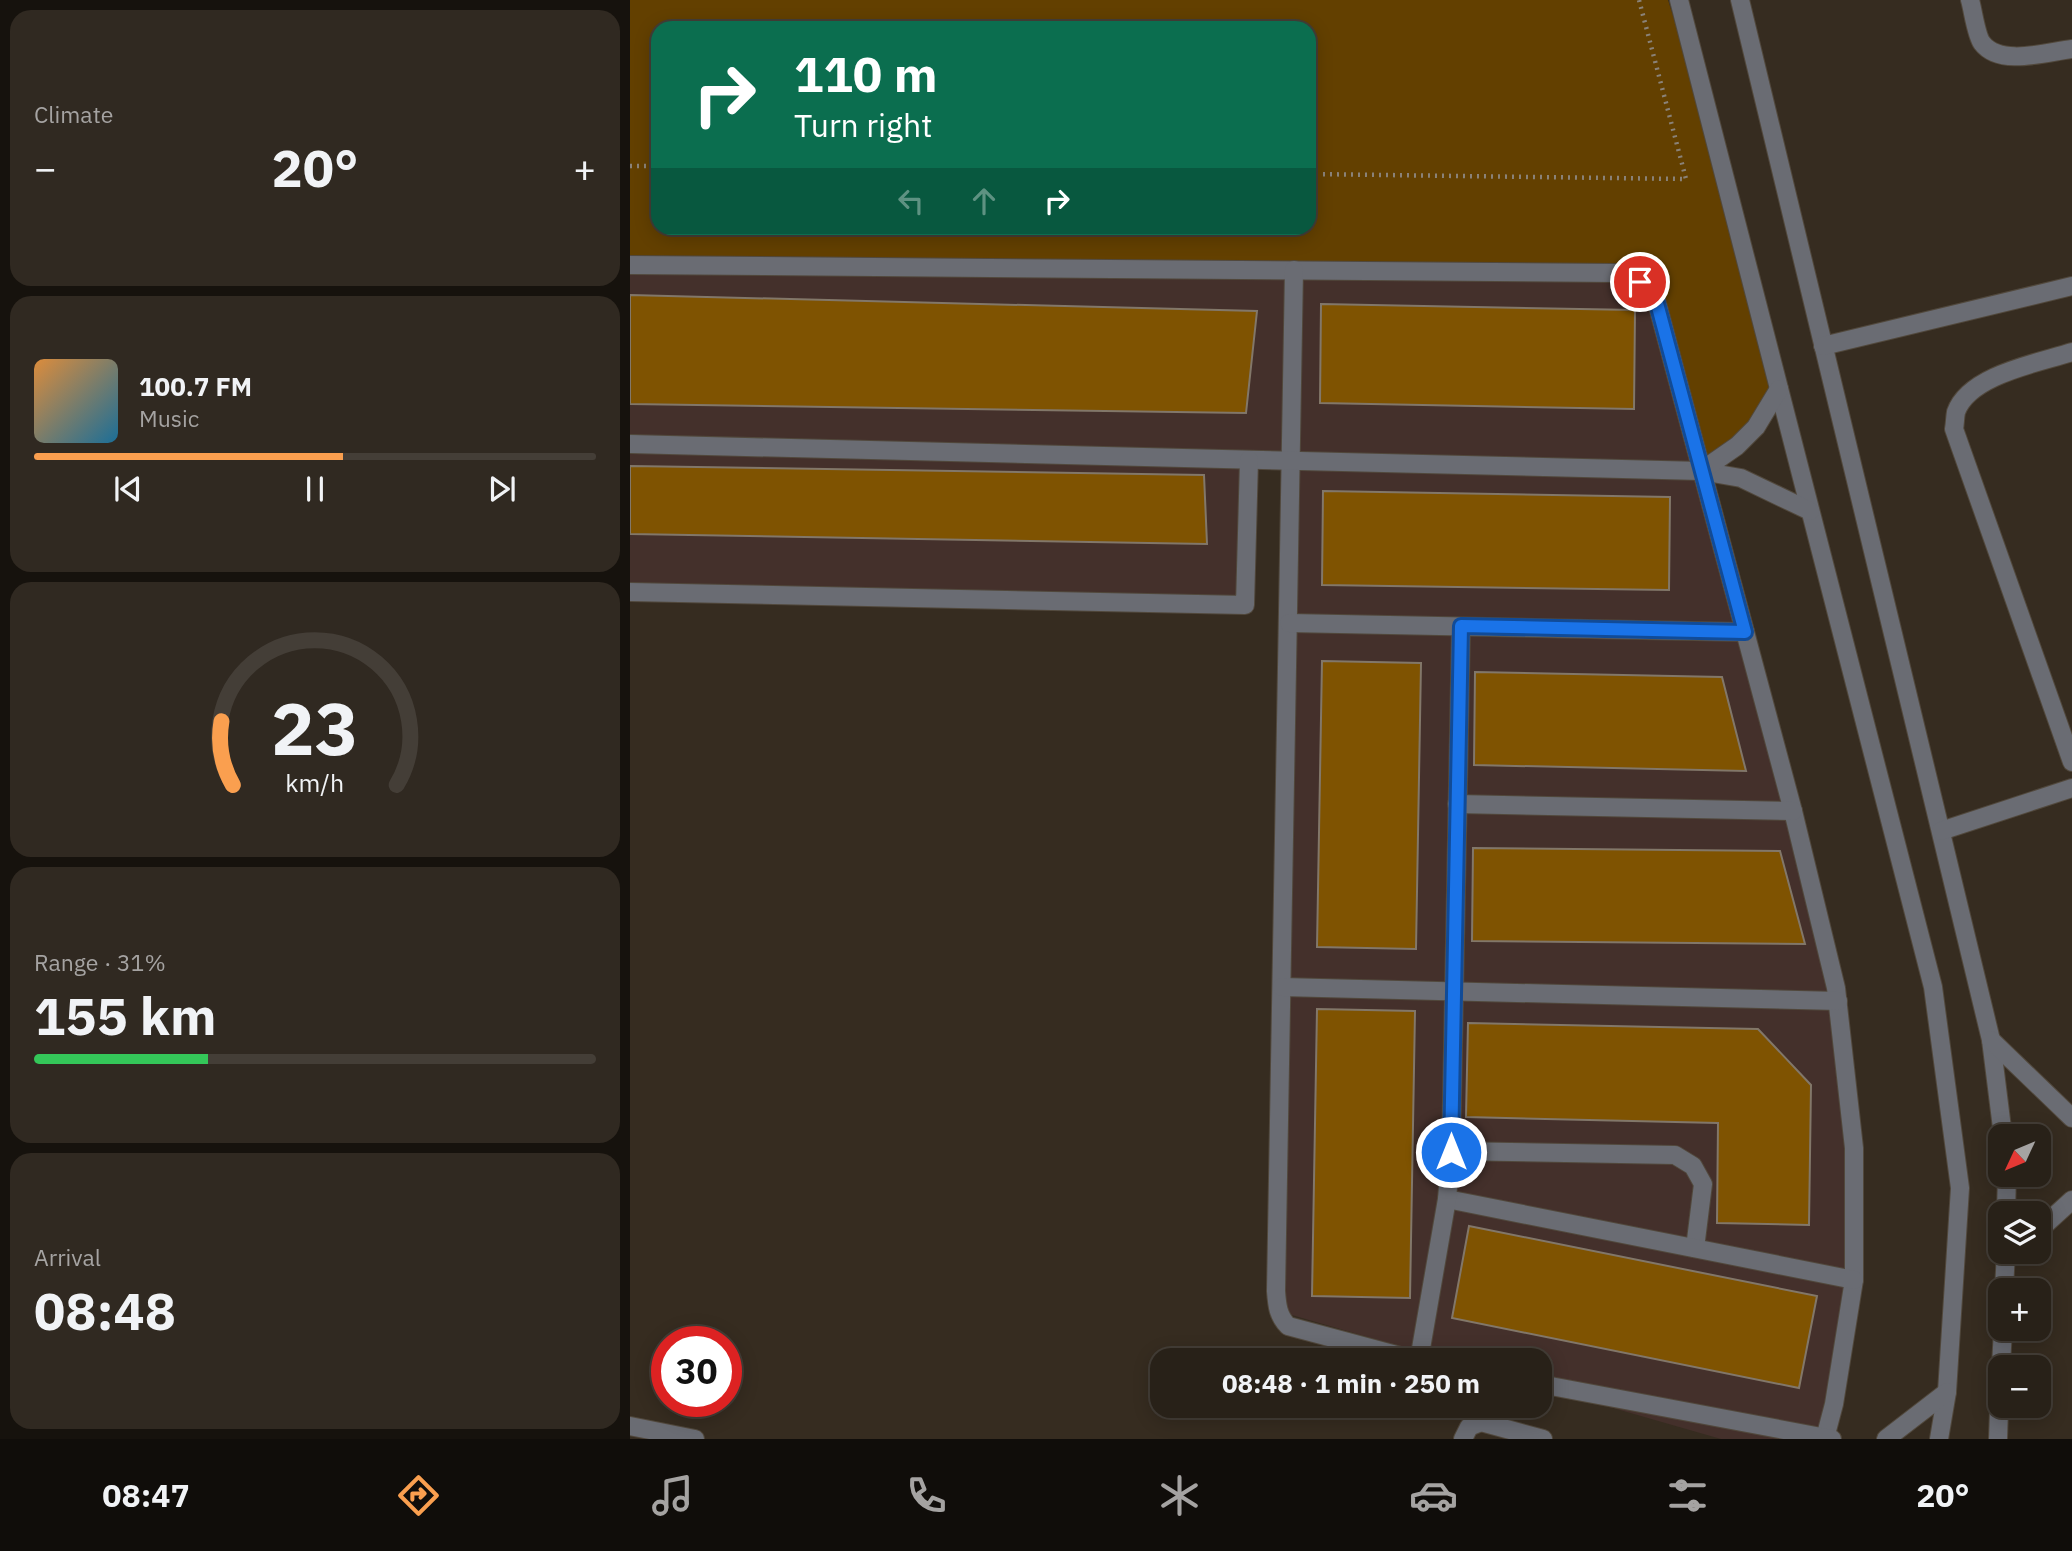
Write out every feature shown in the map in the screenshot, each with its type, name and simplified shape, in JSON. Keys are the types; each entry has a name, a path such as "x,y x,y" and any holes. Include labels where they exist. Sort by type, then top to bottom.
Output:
{"street":[{"path":"1679,0 1933,987 1961,1188 1947,1392 1939,1439"},
{"path":"1740,0 1991,1040 2002,1124"},
{"path":"1970,0 1981,43 1999,55 2015,56 2072,49"},
{"path":"630,265 1618,273 1640,282 1654,292 1793,811 1833,975 1854,1148 1854,1280 1829,1438 1552,1386"},
{"path":"1294,270 1276,1291 1278,1311 1288,1326 1371,1348"},
{"path":"1822,346 2072,286"},
{"path":"2072,352 1985,380 1967,395 1956,411 1954,429 2072,762"},
{"path":"1702,471 1737,446 1756,427 1779,389"},
{"path":"630,444 1702,471 1741,478 1810,511"},
{"path":"630,592 1245,605 1249,460"},
{"path":"1289,624 1745,632"},
{"path":"1419,1348 1447,1199 1451,1152 1461,626"},
{"path":"1941,831 2072,788"},
{"path":"1457,804 1793,811"},
{"path":"1282,987 1838,1002"},
{"path":"1991,1040 2072,1118"},
{"path":"1451,1152 1675,1155 1693,1166 1703,1184 1695,1248"},
{"path":"1447,1199 1854,1280"},
{"path":"2051,1219 2072,1200"},
{"path":"2005,1264 2005,1278"},
{"path":"2005,1270 2010,1264"},
{"path":"1886,1439 1947,1392"},
{"path":"1998,1439 1999,1418"},
{"path":"1463,1439 1469,1427 1481,1422 1543,1439"},
{"path":"630,1426 695,1439"}],"path":[{"path":"1316,174 1686,179 1639,0"},
{"path":"630,166 651,166"}],"shaded area":[{"path":"630,0 1668,0 1730,197 1779,389 1764,412 1701,471 1654,292 1640,282 630,265"},
{"path":"630,265 1618,273 1654,292 1836,988 1854,1280 1817,1439 1721,1439 1552,1390 1552,1348 1406,1348 1278,1311 1292,460 1250,459 1245,605 630,592"}],"building":[{"path":"630,295 1257,311 1246,413 630,404"},
{"path":"1321,304 1635,310 1634,409 1320,403"},
{"path":"630,466 1204,475 1207,544 630,534"},
{"path":"1323,491 1670,497 1669,590 1322,585"},
{"path":"1322,661 1421,663 1416,949 1317,947"},
{"path":"1475,672 1722,677 1746,771 1474,765"},
{"path":"1473,848 1780,851 1805,944 1472,941"},
{"path":"1317,1009 1415,1011 1410,1298 1312,1296"},
{"path":"1468,1023 1758,1029 1811,1085 1809,1225 1717,1223 1718,1123 1466,1117"},
{"path":"1469,1226 1817,1296 1799,1388 1452,1318"}],"route":[{"path":"1451,1152 1461,626 1745,632 1654,292 1640,282"}]}
